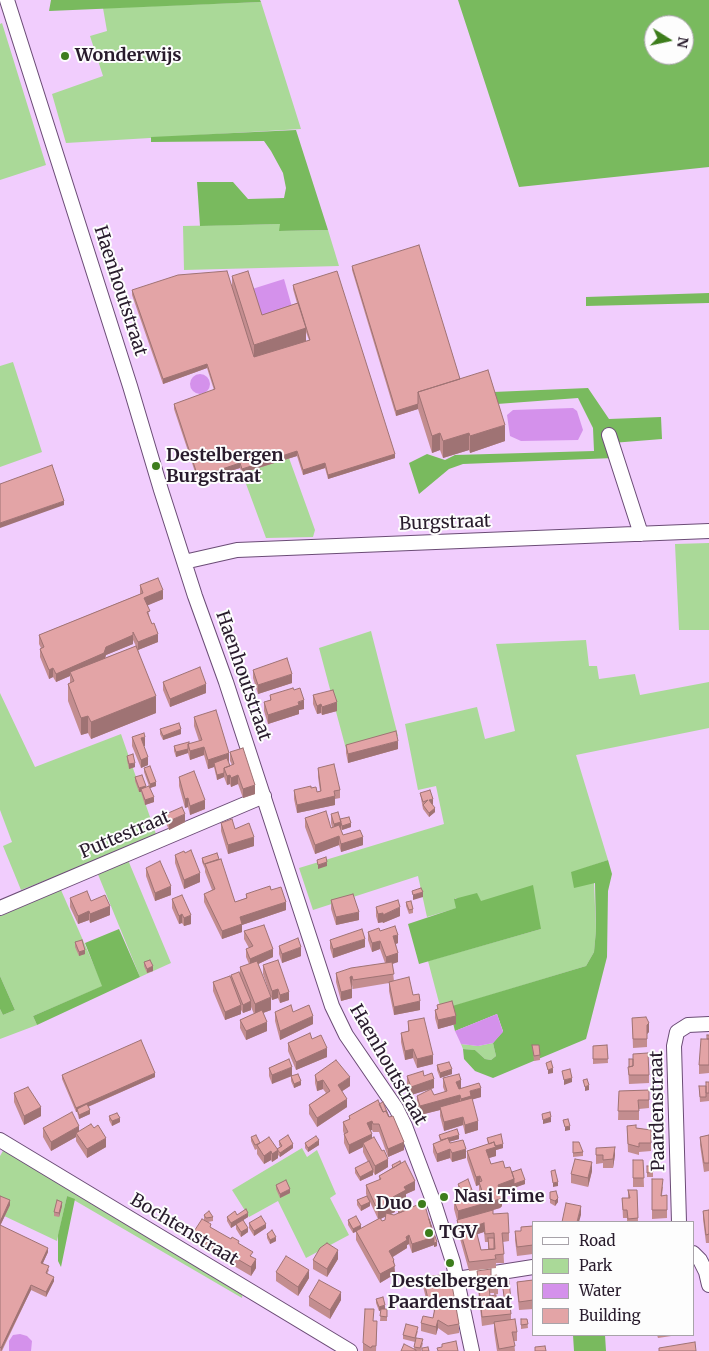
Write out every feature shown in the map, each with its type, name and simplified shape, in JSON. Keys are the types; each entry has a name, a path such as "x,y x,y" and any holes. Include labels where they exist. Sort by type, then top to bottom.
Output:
{"street":[{"name":"Haenhoutstraat","path":"7,0 184,562 264,796 332,1006 346,1035 396,1108 405,1126 435,1206 457,1278 472,1351"},
{"path":"609,435 641,534"},
{"name":"Burgstraat","path":"184,562 237,550 709,531"},
{"name":"Puttestraat","path":"0,908 264,796"},
{"name":"Paardenstraat","path":"679,1221 674,1046 677,1032 688,1025 709,1024"},
{"name":"Bochtenstraat","path":"0,1140 350,1351"},
{"path":"694,1254 700,1260 706,1272 709,1286"},
{"path":"457,1278 532,1268"}],"green space":[{"path":"51,0 260,0 261,2 49,11"},
{"path":"458,0 709,0 709,167 519,187"},
{"path":"261,2 301,129 66,143 52,94 103,76 90,36 107,31 103,8"},
{"path":"2,23 46,165 0,180 0,24"},
{"path":"296,130 328,230 279,231 280,224 200,226 197,182 233,182 248,199 284,198 286,188 283,173 271,151 264,141 151,142 151,137"},
{"path":"280,224 280,231 328,230 339,266 184,270 183,226"},
{"path":"709,293 709,303 586,306 586,297"},
{"path":"13,362 42,452 0,467 0,366"},
{"path":"588,388 609,419 661,417 662,439 612,443 614,458 463,464 449,469 419,494 409,463 427,454 445,460 455,455 594,451 593,428 578,398 497,404 493,392"},
{"path":"289,458 315,530 313,537 266,538 242,473"},
{"path":"709,543 709,630 679,630 675,544"},
{"path":"371,631 398,736 346,749 319,648"},
{"path":"586,640 589,666 597,666 599,679 635,674 640,695 709,682 709,728 576,755 608,860 571,873 594,883 596,930 594,952 586,966 441,1010 428,961 541,929 480,901 455,898 457,908 427,917 418,876 313,910 299,868 444,824 436,786 418,790 405,724 477,707 485,739 515,731 496,644"},
{"path":"0,693 35,767 121,734 157,837 21,890 3,846 12,842 0,810"},
{"path":"128,860 171,963 140,977 97,872"},
{"path":"608,860 612,874 608,891 607,957 586,1039 493,1078 475,1071 464,1059 463,1049 475,1050 485,1059 491,1060 496,1056 493,1043 503,1031 497,1014 455,1031 449,1007 586,966 594,952 596,930 595,883 574,888 571,872"},
{"path":"533,885 541,929 419,964 408,924 456,908 454,899 477,893 481,901"},
{"path":"61,890 103,986 33,1016 37,1025 0,1039 0,1009 3,1015 15,1010 0,976 0,916"},
{"path":"119,929 140,977 37,1025 33,1016 102,986 85,943"},
{"path":"0,976 15,1010 3,1015 0,1009"},
{"path":"493,1043 496,1056 491,1060 485,1059 475,1050 463,1049 461,1044 478,1046"},
{"path":"302,1148 307,1157 317,1150 336,1194 330,1198 349,1235 306,1258 278,1201 249,1217 232,1190"},
{"path":"4,1149 243,1291 242,1298 67,1196 57,1241 0,1214 0,1156"},
{"path":"67,1196 75,1199 61,1267 58,1261 58,1235"},
{"path":"573,1336 605,1336 606,1351 574,1351"}],"water":[{"path":"284,279 296,321 262,332 249,290"},
{"path":"196,374 204,374 210,380 210,388 204,394 196,394 190,388 190,380"},
{"path":"573,408 577,411 583,430 578,440 521,441 510,436 507,415 513,410"},
{"path":"497,1014 503,1032 493,1043 478,1046 461,1044 455,1031"},
{"path":"13,1335 27,1336 32,1341 31,1351 9,1351 9,1341"}],"building":[{"path":"419,245 460,379 418,392 418,404 396,411 352,266"},
{"path":"227,271 254,357 310,340 293,285 337,271 395,454 328,475 325,463 303,470 297,451 242,469 240,463 198,477 174,404 215,389 207,364 163,379 132,290 178,275"},
{"path":"248,271 262,315 298,303 306,328 254,345 232,276"},
{"path":"488,370 505,425 470,436 469,433 443,441 440,433 432,436 418,392"},
{"path":"52,465 64,501 0,523 0,484"},
{"path":"158,578 163,590 144,598 150,611 147,612 158,634 138,642 133,632 133,635 106,647 104,653 56,674 53,668 49,670 40,649 44,647 39,635 143,593 140,585"},
{"path":"136,646 156,696 91,722 88,716 81,718 68,684 74,681 70,672"},
{"path":"287,658 292,674 258,685 253,670"},
{"path":"200,667 206,684 170,699 163,682"},
{"path":"293,688 294,690 300,688 304,700 298,702 299,705 268,715 264,702 271,700 270,695"},
{"path":"333,690 337,702 322,707 321,704 317,706 313,695"},
{"path":"216,710 229,753 208,760 204,747 190,751 188,744 202,740 194,717"},
{"path":"179,723 181,729 163,736 160,729"},
{"path":"396,731 398,741 348,754 346,745"},
{"path":"144,733 145,737 141,738 148,757 141,760 132,737"},
{"path":"189,742 188,749 176,752 174,746"},
{"path":"243,748 255,785 243,789 238,775 231,778 230,775 227,776 224,768 234,764 230,752"},
{"path":"133,754 135,763 129,764 127,756"},
{"path":"227,758 230,766 224,768 224,773 217,775 214,763"},
{"path":"334,764 340,790 334,791 335,796 297,805 294,790 311,786 311,788 316,787 317,792 321,791 318,768"},
{"path":"150,766 156,782 150,784 144,768"},
{"path":"194,771 205,800 190,806 188,798 185,799 179,777"},
{"path":"142,775 146,786 139,788 135,777"},
{"path":"149,786 154,797 145,800 141,789"},
{"path":"430,790 433,799 429,800 435,808 429,813 423,805 428,800 423,802 420,793"},
{"path":"182,807 185,814 169,821 166,814"},
{"path":"326,811 331,828 339,825 343,835 360,830 363,837 341,844 339,836 315,845 305,818"},
{"path":"338,812 341,822 334,824 331,814"},
{"path":"349,817 351,823 342,826 340,819"},
{"path":"232,819 235,829 249,823 254,837 228,845 221,823"},
{"path":"191,850 200,873 184,880 175,855"},
{"path":"217,853 219,859 204,864 202,858"},
{"path":"326,857 327,862 318,865 317,860"},
{"path":"221,859 235,902 247,898 246,894 270,886 271,890 281,887 286,902 240,917 242,924 222,931 204,894 215,889 205,864"},
{"path":"160,861 171,886 155,893 146,868"},
{"path":"421,888 423,892 413,895 412,891"},
{"path":"87,891 91,901 105,895 110,906 90,914 89,911 78,916 70,898"},
{"path":"353,894 359,912 336,917 331,900"},
{"path":"182,895 191,915 184,918 182,914 179,916 172,899"},
{"path":"398,900 400,907 383,915 383,913 378,914 376,907"},
{"path":"411,901 413,909 409,910 406,902"},
{"path":"264,925 273,949 250,959 246,949 253,946 244,931"},
{"path":"395,926 398,935 393,936 398,953 386,957 380,941 372,943 368,932 379,928 380,931"},
{"path":"362,929 365,939 333,949 330,940"},
{"path":"298,938 301,947 282,954 279,946"},
{"path":"82,940 85,950 79,952 75,942"},
{"path":"150,960 153,966 147,969 144,962"},
{"path":"278,960 289,992 280,995 278,989 272,991 263,965"},
{"path":"257,961 271,997 255,1004 240,967"},
{"path":"392,962 394,974 353,980 352,976 350,977 352,989 341,992 336,973 351,968"},
{"path":"239,972 251,1001 243,1005 231,975"},
{"path":"230,976 241,1005 225,1012 213,982"},
{"path":"409,977 413,995 419,994 420,1001 394,1007 389,982"},
{"path":"452,1001 456,1016 438,1020 435,1010 438,1009 437,1005"},
{"path":"291,1005 293,1012 309,1005 313,1016 280,1031 275,1012"},
{"path":"262,1010 267,1022 246,1031 240,1020"},
{"path":"646,1017 649,1023 647,1025 647,1039 633,1039 632,1018"},
{"path":"424,1018 433,1055 417,1059 413,1049 405,1051 401,1033 409,1031 408,1021"},
{"path":"310,1033 312,1039 321,1035 327,1048 296,1062 288,1043"},
{"path":"701,1039 709,1039 709,1065 699,1065"},
{"path":"141,1040 155,1073 76,1108 62,1075"},
{"path":"532,1045 539,1045 540,1055 534,1056"},
{"path":"607,1045 608,1059 593,1059 593,1046"},
{"path":"648,1053 649,1075 629,1075 628,1067 633,1066 633,1054"},
{"path":"289,1059 292,1067 272,1075 269,1068"},
{"path":"629,1059 633,1059 633,1066 629,1067"},
{"path":"336,1060 350,1077 338,1085 347,1099 317,1118 309,1105 330,1091 323,1080 317,1082 315,1075"},
{"path":"551,1061 553,1068 548,1070 546,1063"},
{"path":"449,1062 452,1069 440,1073 437,1065"},
{"path":"570,1069 572,1078 564,1080 562,1071"},
{"path":"423,1071 424,1076 432,1073 434,1079 411,1087 407,1076"},
{"path":"298,1074 301,1081 294,1084 291,1076"},
{"path":"459,1074 461,1080 456,1082 459,1089 479,1083 481,1088 470,1091 471,1096 461,1099 460,1095 420,1106 417,1096 431,1089 434,1095 447,1091 443,1078"},
{"path":"587,1079 589,1085 585,1087 583,1080"},
{"path":"706,1082 709,1082 709,1093 706,1093"},
{"path":"699,1086 706,1086 706,1097 700,1097"},
{"path":"28,1087 41,1107 24,1116 14,1093"},
{"path":"649,1090 649,1100 638,1100 639,1111 618,1111 619,1091"},
{"path":"472,1098 478,1121 465,1125 463,1117 444,1122 440,1107"},
{"path":"378,1100 383,1112 386,1111 389,1117 393,1116 404,1142 388,1149 379,1124 373,1124 372,1121 367,1123 372,1134 349,1145 344,1134 348,1132 343,1122 350,1119 349,1116"},
{"path":"383,1102 389,1117 386,1111 383,1112 379,1104"},
{"path":"87,1104 90,1110 79,1115 77,1109"},
{"path":"72,1112 79,1126 51,1142 43,1128"},
{"path":"550,1112 551,1117 543,1120 542,1114"},
{"path":"117,1113 120,1118 112,1121 109,1116"},
{"path":"568,1119 570,1126 565,1127 563,1120"},
{"path":"91,1124 94,1128 98,1125 106,1138 87,1149 76,1133"},
{"path":"636,1125 636,1128 651,1130 651,1143 639,1143 639,1147 628,1144 627,1126"},
{"path":"457,1129 459,1135 441,1140 439,1135"},
{"path":"501,1134 503,1144 495,1146 494,1142 489,1144 487,1138"},
{"path":"256,1135 260,1143 255,1145 251,1137"},
{"path":"288,1135 293,1144 280,1153 277,1149 282,1146 279,1141"},
{"path":"709,1135 709,1163 704,1163 700,1137"},
{"path":"316,1136 319,1140 308,1148 305,1143"},
{"path":"269,1137 278,1150 272,1154 271,1151 264,1156 257,1145"},
{"path":"374,1137 388,1159 375,1166 363,1143"},
{"path":"448,1138 450,1143 463,1140 466,1149 452,1153 450,1149 437,1154 433,1144"},
{"path":"494,1142 496,1147 486,1150 491,1164 503,1161 505,1168 510,1167 514,1179 498,1185 502,1197 500,1199 458,1211 454,1201 482,1191 479,1182 482,1181 480,1176 476,1177 467,1151"},
{"path":"573,1142 579,1142 583,1152 573,1153"},
{"path":"615,1147 613,1159 603,1160 603,1155 596,1155 596,1148"},
{"path":"575,1159 592,1162 588,1178 571,1174"},
{"path":"633,1160 643,1160 644,1178 633,1178"},
{"path":"369,1161 373,1170 360,1177 355,1168"},
{"path":"400,1161 401,1163 393,1168 392,1165"},
{"path":"405,1161 415,1181 404,1187 406,1190 393,1197 395,1203 378,1211 366,1185 381,1179 379,1176"},
{"path":"647,1166 653,1166 653,1172 647,1173"},
{"path":"521,1169 525,1180 514,1184 512,1172"},
{"path":"555,1170 558,1182 553,1183 551,1171"},
{"path":"468,1179 472,1190 463,1194 458,1184"},
{"path":"652,1179 663,1179 661,1196 667,1195 667,1210 652,1210"},
{"path":"286,1180 290,1189 280,1194 276,1185"},
{"path":"628,1190 637,1190 638,1218 628,1219 627,1210 623,1210 622,1198 630,1198"},
{"path":"556,1191 558,1198 555,1201 550,1199 550,1192"},
{"path":"0,1196 10,1200 0,1222"},
{"path":"367,1196 370,1202 361,1206 357,1200"},
{"path":"57,1200 62,1202 59,1213 54,1212"},
{"path":"424,1202 434,1237 412,1244 409,1235 406,1237 407,1240 389,1251 395,1266 380,1274 356,1231 380,1218 382,1221 385,1220 386,1213 394,1215"},
{"path":"566,1203 581,1206 577,1221 562,1221"},
{"path":"407,1206 409,1209 398,1212"},
{"path":"246,1209 248,1213 231,1223 227,1217 235,1211 237,1215"},
{"path":"493,1210 493,1214 508,1213 509,1233 502,1233 504,1254 495,1255 496,1259 469,1262 457,1220","holes":["484,1223 485,1234 494,1233 495,1249 481,1250 475,1226"]},
{"path":"709,1210 709,1234 706,1235 703,1211"},
{"path":"209,1211 213,1217 206,1218 204,1215"},
{"path":"261,1216 266,1224 254,1231 249,1223"},
{"path":"356,1216 361,1225 353,1229 348,1220"},
{"path":"202,1219 211,1224 210,1227 231,1239 232,1237 239,1241 238,1243 253,1252 250,1256 256,1259 251,1267 193,1233"},
{"path":"429,1219 437,1242 434,1243 434,1237"},
{"path":"243,1220 248,1228 241,1232 236,1224"},
{"path":"0,1225 48,1248 41,1263 49,1266 46,1273 54,1277 46,1292 31,1285 1,1348 0,1347"},
{"path":"532,1226 532,1245 517,1247 515,1231 521,1231 521,1227"},
{"path":"272,1230 276,1237 270,1240 267,1234"},
{"path":"488,1238 494,1238 494,1249 489,1249"},
{"path":"327,1243 338,1250 327,1269 313,1260 320,1248"},
{"path":"286,1256 309,1270 298,1287 276,1272"},
{"path":"491,1269 491,1276 497,1275 498,1286 494,1286 494,1284 479,1286 477,1271"},
{"path":"450,1274 459,1324 448,1326 438,1320 436,1327 421,1323 423,1316 433,1318 435,1308 438,1308 433,1298 428,1299 423,1277"},
{"path":"319,1280 341,1292 330,1310 309,1297"},
{"path":"532,1280 532,1300 519,1302 517,1282"},
{"path":"509,1281 511,1300 505,1303 502,1282"},
{"path":"489,1287 490,1296 496,1295 497,1307 510,1305 511,1314 482,1317 479,1288"},
{"path":"383,1297 385,1305 379,1307 376,1299"},
{"path":"365,1309 374,1309 373,1321 377,1321 376,1346 371,1348 363,1343"},
{"path":"381,1309 387,1309 387,1317 380,1316"},
{"path":"515,1319 517,1332 512,1332 515,1346 499,1349 494,1322"},
{"path":"521,1319 527,1319 528,1324 521,1325"},
{"path":"406,1324 418,1327 415,1338 403,1335"},
{"path":"416,1338 423,1339 420,1348 414,1347"},
{"path":"456,1341 458,1351 438,1351 437,1348 442,1347 442,1344"},
{"path":"695,1342 696,1351 659,1351 659,1348"},
{"path":"404,1344 416,1350 416,1351 401,1351"},
{"path":"545,1346 546,1351 535,1351 535,1347"},
{"path":"428,1347 429,1351 422,1351 422,1348"}],"place":[{"name":"Wonderwijs","path":"65,56"},
{"name":"Destelbergen Burgstraat","path":"156,466"},
{"name":"Nasi Time","path":"444,1197"},
{"name":"Duo","path":"422,1204"},
{"name":"TGV","path":"429,1233"},
{"name":"Destelbergen Paardenstraat","path":"450,1263"}]}
